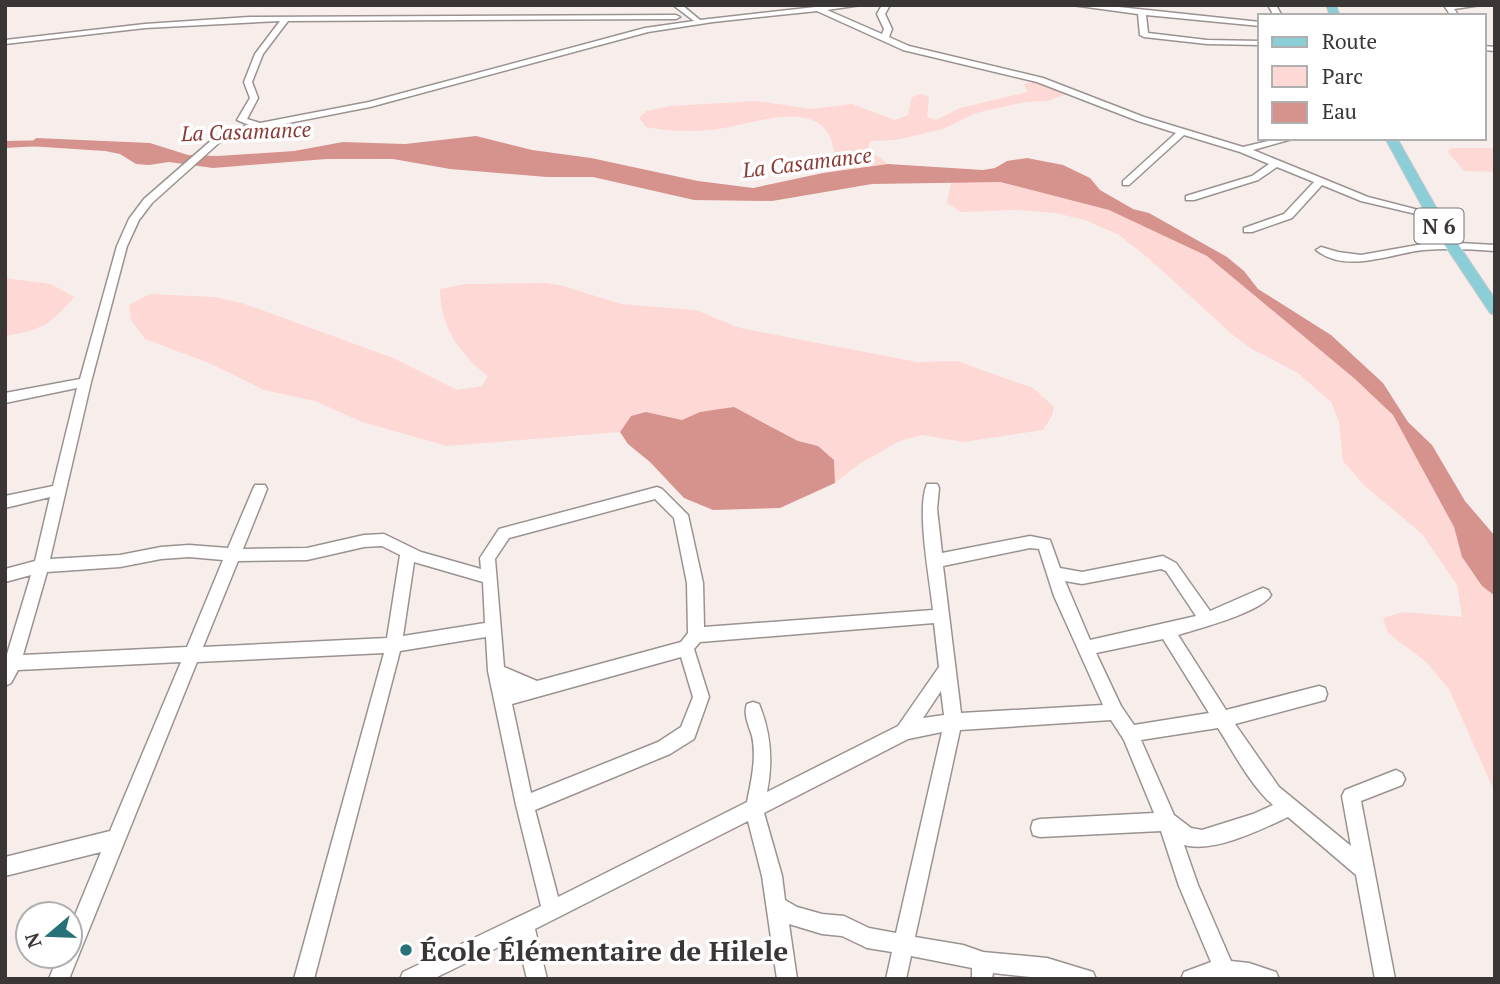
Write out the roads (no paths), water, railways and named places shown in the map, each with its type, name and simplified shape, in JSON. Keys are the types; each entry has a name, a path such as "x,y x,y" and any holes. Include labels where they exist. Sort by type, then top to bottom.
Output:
{"main road":[{"name":"N 6","path":"1392,140 1451,245 1492,303"}],"street":[{"path":"249,19 250,5"},
{"path":"383,19 387,12 385,5"},
{"path":"479,5 483,15 491,19"},
{"path":"677,5 697,19"},
{"path":"493,629 394,645 193,653 9,670 41,566 118,259 134,219 148,201 211,150 265,125 383,101 648,30 815,7 857,5"},
{"path":"884,39 888,29 881,14 886,5"},
{"path":"1076,5 1258,24"},
{"path":"1454,14 1449,8 1476,5"},
{"path":"815,7 915,51 1027,76 1182,132 1243,150 1320,183 1398,209 1433,215"},
{"path":"1142,12 1144,35 1207,42 1258,43"},
{"path":"5,42 145,26 249,19 713,20"},
{"path":"265,125 242,120 254,98 248,82 260,54 285,20"},
{"path":"1126,183 1182,132"},
{"path":"1243,150 1284,140"},
{"path":"1189,198 1247,181 1277,163"},
{"path":"1248,230 1288,216 1320,183"},
{"path":"1321,250 1360,260 1419,247 1451,245 1495,248"},
{"path":"5,397 85,382"},
{"path":"896,979 906,944 930,819 953,722 930,509 932,488"},
{"path":"84,916 260,489"},
{"path":"5,502 58,490"},
{"path":"525,806 664,748 688,733 701,697 691,641 695,583 681,515 657,493 504,533 487,558 496,671 525,806 552,911"},
{"path":"5,576 41,566 120,561 189,551 232,555 307,554 363,541 384,540 408,552 489,578"},
{"path":"935,561 1030,542 1045,544 1062,596 1115,712 1130,734 1224,969"},
{"path":"303,979 324,913 359,765 394,645 408,552"},
{"path":"1055,573 1082,578 1163,562 1171,567 1207,620"},
{"path":"1062,596 1082,578"},
{"path":"1086,648 1207,620 1241,608 1263,595"},
{"path":"503,698 691,641 940,616"},
{"path":"1166,630 1266,784 1289,807 1363,868"},
{"path":"904,732 946,670"},
{"path":"496,671 536,689"},
{"path":"1130,734 1222,719 1319,694"},
{"path":"753,710 762,741 761,777 754,810 772,876 783,977"},
{"path":"413,978 754,810 904,732 953,722 1115,712"},
{"path":"1385,979 1351,796 1396,779"},
{"path":"1040,828 1167,822 1187,837 1202,839 1255,823 1289,807"},
{"path":"5,867 115,839"},
{"path":"777,906 793,916 822,924 844,926 867,938 963,955 983,970 1048,968 1086,979"},
{"path":"524,924 537,979"},
{"path":"1191,979 1209,971 1224,969 1269,979"}],"water":[{"path":"476,136 532,150 591,158 698,181 753,188 823,173 888,164 983,170 995,168 1007,161 1027,158 1063,165 1090,178 1100,190 1133,209 1149,213 1227,257 1244,271 1258,289 1331,335 1383,383 1408,422 1432,445 1465,501 1495,536 1495,596 1482,586 1462,557 1454,527 1393,415 1355,379 1207,256 1109,210 1000,182 872,184 772,201 694,200 593,177 547,177 450,169 393,159 327,159 213,168 169,162 136,164 120,154 105,151 28,146 36,138 150,143 188,155 218,156 294,151 343,142 405,144"},
{"path":"734,407 798,441 818,446 834,460 835,483 780,508 713,510 684,498 650,462 628,444 620,432 631,416 646,412 682,420 700,412"}],"waterway":[{"name":"La Casamance","path":"5,145 54,143"}],"place":[{"name":"École Élémentaire de Hilele","path":"406,950"}]}
